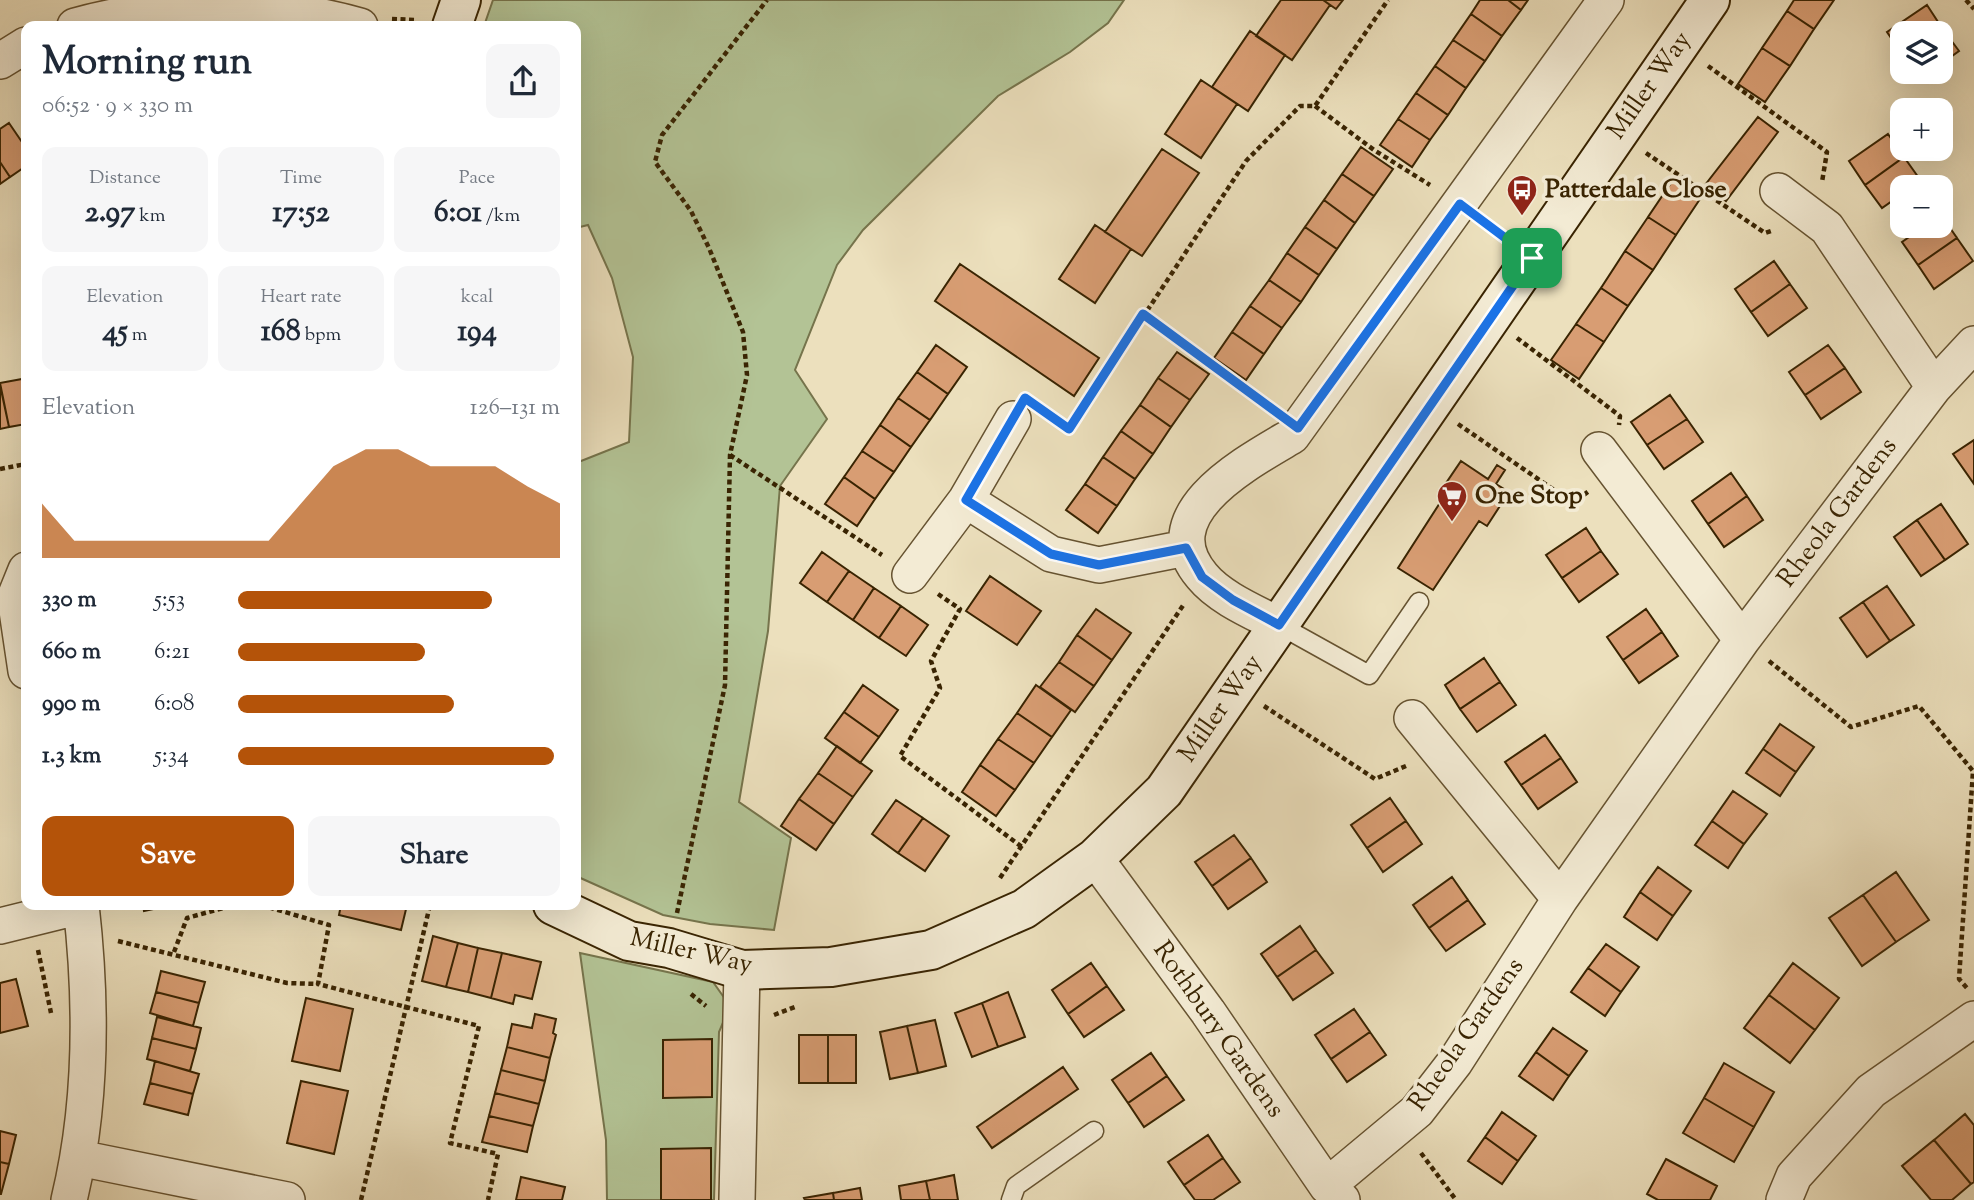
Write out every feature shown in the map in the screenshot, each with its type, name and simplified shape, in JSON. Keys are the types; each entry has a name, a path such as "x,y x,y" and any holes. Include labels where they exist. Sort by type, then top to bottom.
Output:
{"street":[{"path":"454,21 461,0"},
{"path":"1279,625 1233,600 1194,562 1190,526 1209,491 1246,463 1292,436 1606,0"},
{"name":"Miller Way","path":"564,910 629,941 669,948 742,970 831,967 931,950 1024,909 1095,858 1164,791 1710,0"},
{"path":"94,21 113,16 238,6 319,14 343,21"},
{"path":"0,61 21,48"},
{"path":"1778,191 1827,228 1934,387"},
{"name":"Rheola Gardens","path":"1335,1193 1399,1125 1417,1111 1455,1062 1560,899 1742,640 1934,387 1974,345"},
{"path":"911,575 966,500 1013,419"},
{"path":"1599,450 1742,640"},
{"path":"966,500 1051,554 1099,565 1194,562"},
{"path":"21,582 15,597 21,648"},
{"path":"1412,718 1560,899"},
{"name":"Rothbury Gardens","path":"1095,858 1208,1012 1335,1193"},
{"path":"0,926 82,915 89,1024 79,1158 69,1200"},
{"path":"737,1200 742,970"},
{"path":"1784,1200 1794,1176 1871,1091 1974,1019"},
{"path":"79,1158 287,1200"}],"lane":[{"path":"1279,625 1369,675 1419,602"},
{"path":"1011,1200 1016,1186 1094,1131"}],"path":[{"path":"669,948 701,814 725,685 730,455 747,375 743,332 691,211 655,162 662,135 767,0"},
{"path":"1315,106 1388,0"},
{"path":"1966,0 1974,9"},
{"path":"1679,45 1826,152"},
{"path":"1013,419 1025,398 1069,429 1246,161 1300,106 1315,106 1405,168"},
{"path":"1669,168 1765,233 1816,220"},
{"path":"1460,204 1532,258"},
{"path":"1143,314 1298,428"},
{"path":"1491,319 1620,415"},
{"path":"1431,406 1573,503"},
{"path":"730,455 877,552"},
{"path":"0,469 21,465"},
{"path":"960,609 931,661 940,688 900,756 1022,847 1194,562"},
{"path":"1742,640 1852,727 1919,706 1973,771 1959,979 1974,997"},
{"path":"1236,688 1375,779 1439,752"},
{"path":"174,952 187,918 216,910"},
{"path":"278,910 329,925 318,984"},
{"path":"361,1200 429,910"},
{"path":"82,915 174,952 287,983 318,984 479,1026 450,1143 498,1154 488,1200"},
{"path":"1399,1125 1456,1200"}],"green space":[{"path":"493,0 1124,0 1108,23 1070,52 998,96 863,230 837,265 795,370 827,419 780,486 768,631 739,802 791,838 774,930 710,924 663,915 581,878 581,461 629,442 633,357 612,278 588,225 581,227 581,21 486,21"},
{"path":"580,953 713,982 730,1006 719,1032 714,1200 607,1200 606,1140"}],"building":[{"path":"1281,0 1323,0 1330,5 1292,60 1256,36"},
{"path":"1323,0 1343,0 1336,9"},
{"path":"1480,0 1508,0 1521,10 1502,36 1471,14"},
{"path":"1508,0 1528,0 1521,10"},
{"path":"1794,0 1834,0 1814,29 1787,11"},
{"path":"1927,5 1937,21 1903,21"},
{"path":"1787,11 1814,29 1790,66 1762,48"},
{"path":"1471,14 1502,36 1485,61 1453,40"},
{"path":"1250,31 1285,55 1248,111 1212,87"},
{"path":"1453,40 1485,61 1466,88 1435,66"},
{"path":"1953,43 1959,51 1953,55"},
{"path":"1762,48 1790,66 1765,102 1738,84"},
{"path":"1435,66 1466,88 1448,115 1416,93"},
{"path":"1201,80 1237,104 1201,158 1165,134"},
{"path":"1416,93 1448,115 1430,140 1398,119"},
{"path":"1758,117 1778,132 1726,201 1705,185"},
{"path":"1398,119 1430,140 1412,167 1380,145"},
{"path":"9,123 21,141 21,169 10,177 0,162 0,129"},
{"path":"1888,134 1890,161 1898,161 1865,185 1849,161"},
{"path":"1361,147 1393,169 1374,196 1342,174"},
{"path":"1162,149 1199,173 1142,256 1105,232"},
{"path":"1898,161 1907,161 1917,175 1890,175 1890,202 1882,208 1865,185"},
{"path":"0,162 10,177 0,184"},
{"path":"1342,174 1374,196 1355,223 1324,200"},
{"path":"1673,180 1700,199 1676,235 1648,217"},
{"path":"1324,200 1355,223 1337,249 1305,227"},
{"path":"1648,217 1676,235 1653,270 1625,251"},
{"path":"1095,225 1131,249 1095,303 1059,279"},
{"path":"1305,227 1337,249 1319,275 1287,253"},
{"path":"1953,232 1957,238 1918,265 1902,242 1908,238 1953,238"},
{"path":"1957,238 1973,261 1934,289 1918,265"},
{"path":"1625,251 1653,270 1628,306 1601,288"},
{"path":"1287,253 1319,275 1301,302 1269,280"},
{"path":"1774,261 1790,284 1751,312 1735,289"},
{"path":"960,264 1099,358 1074,396 935,301"},
{"path":"1269,280 1301,302 1282,328 1250,306"},
{"path":"1790,284 1807,308 1768,336 1751,312"},
{"path":"1601,288 1628,306 1604,342 1576,324"},
{"path":"1250,306 1282,328 1264,354 1232,332"},
{"path":"1576,324 1604,342 1579,379 1551,360"},
{"path":"1232,332 1264,354 1246,380 1214,358"},
{"path":"936,345 967,367 948,394 917,372"},
{"path":"1828,345 1845,368 1805,395 1789,372"},
{"path":"1177,352 1209,374 1190,400 1158,378"},
{"path":"1845,368 1861,392 1821,419 1805,395"},
{"path":"917,372 948,394 930,420 898,398"},
{"path":"1158,378 1190,400 1171,427 1140,405"},
{"path":"21,379 21,425 9,427 0,383"},
{"path":"0,385 9,427 0,429"},
{"path":"1670,395 1687,419 1647,445 1631,422"},
{"path":"898,398 930,420 911,447 880,425"},
{"path":"1140,405 1171,427 1153,454 1121,431"},
{"path":"1687,419 1703,442 1664,469 1647,445"},
{"path":"880,425 911,447 894,472 862,451"},
{"path":"1121,431 1153,454 1135,479 1103,457"},
{"path":"1974,440 1974,484 1953,454"},
{"path":"862,451 894,472 875,499 844,477"},
{"path":"1103,457 1135,479 1117,506 1085,484"},
{"name":"One Stop","path":"1461,461 1488,479 1497,465 1505,470 1496,484 1509,492 1487,526 1479,521 1433,590 1398,568 1445,495 1440,492"},
{"path":"1731,473 1747,496 1708,524 1692,501"},
{"path":"844,477 875,499 857,526 825,504"},
{"path":"1085,484 1117,506 1098,533 1066,510"},
{"path":"1747,496 1763,520 1724,547 1708,524"},
{"path":"1941,504 1968,544 1945,560 1917,520"},
{"path":"1917,520 1945,560 1921,576 1894,537"},
{"path":"1586,528 1601,551 1562,578 1546,555"},
{"path":"1601,551 1618,574 1579,602 1562,578"},
{"path":"822,552 849,571 827,602 800,583"},
{"path":"849,571 874,588 853,620 827,602"},
{"path":"990,576 1041,611 1017,645 966,611"},
{"path":"1887,586 1914,625 1890,641 1863,602"},
{"path":"874,588 901,606 879,638 853,620"},
{"path":"1863,602 1890,641 1867,657 1840,618"},
{"path":"901,606 928,625 906,656 879,638"},
{"path":"1096,609 1131,633 1112,660 1077,635"},
{"path":"1646,609 1662,632 1623,660 1607,637"},
{"path":"1662,632 1678,656 1639,683 1623,660"},
{"path":"1077,635 1112,660 1094,686 1059,662"},
{"path":"1484,658 1500,682 1460,709 1445,685"},
{"path":"1059,662 1094,686 1075,712 1040,687"},
{"path":"1500,682 1516,705 1477,732 1460,709"},
{"path":"863,685 898,710 879,737 844,712"},
{"path":"1036,685 1071,710 1052,737 1017,713"},
{"path":"844,712 879,737 860,763 825,738"},
{"path":"1017,713 1052,737 1034,763 998,739"},
{"path":"1780,724 1814,747 1796,772 1763,749"},
{"path":"1545,735 1561,758 1521,785 1505,762"},
{"path":"998,739 1034,763 1015,790 980,765"},
{"path":"837,746 872,771 853,797 818,773"},
{"path":"1763,749 1796,772 1780,796 1746,773"},
{"path":"1561,758 1577,782 1538,809 1521,785"},
{"path":"980,765 1015,790 996,816 962,792"},
{"path":"818,773 853,797 834,824 799,799"},
{"path":"1733,791 1767,814 1744,844 1712,821"},
{"path":"1390,798 1406,821 1367,848 1351,825"},
{"path":"799,799 834,824 816,850 781,826"},
{"path":"896,800 923,818 898,853 872,834"},
{"path":"923,818 949,836 925,871 898,853"},
{"path":"1406,821 1422,844 1383,872 1367,848"},
{"path":"1712,821 1744,844 1728,868 1695,845"},
{"path":"1234,835 1251,858 1212,886 1195,862"},
{"path":"1251,858 1267,882 1228,909 1212,886"},
{"path":"1658,867 1691,891 1673,916 1640,892"},
{"path":"1896,872 1929,920 1896,942 1863,895"},
{"path":"1452,877 1468,900 1429,928 1413,905"},
{"path":"1640,892 1673,916 1657,940 1624,917"},
{"path":"1863,895 1896,942 1862,966 1829,918"},
{"path":"1468,900 1485,924 1446,951 1429,928"},
{"path":"340,910 406,910 401,930 339,915"},
{"path":"1300,926 1316,950 1277,977 1261,954"},
{"path":"433,936 458,943 446,987 422,981"},
{"path":"458,943 478,948 468,992 446,987"},
{"path":"1606,944 1639,967 1621,992 1588,968"},
{"path":"478,948 502,953 491,998 468,992"},
{"path":"1316,950 1333,973 1293,1000 1277,977"},
{"path":"502,953 541,962 532,999 515,995 513,1004 491,998"},
{"path":"1091,963 1107,986 1068,1014 1052,990"},
{"path":"1793,963 1839,998 1815,1030 1769,995"},
{"path":"1588,968 1621,992 1605,1016 1571,992"},
{"path":"161,971 205,982 199,1003 156,992"},
{"path":"16,979 28,1026 0,1033 0,983"},
{"path":"1107,986 1124,1010 1084,1037 1068,1014"},
{"path":"156,992 199,1003 193,1026 150,1013"},
{"path":"1008,992 1025,1037 998,1047 982,1003"},
{"path":"1769,995 1815,1030 1790,1063 1744,1028"},
{"path":"306,998 353,1009 340,1071 292,1061"},
{"path":"982,1003 998,1047 972,1057 955,1013"},
{"path":"1354,1009 1370,1032 1331,1059 1315,1035"},
{"path":"535,1014 556,1019 553,1033 556,1035 550,1058 507,1047 512,1024 532,1028"},
{"path":"157,1017 201,1028 196,1049 152,1038"},
{"path":"935,1020 946,1066 918,1073 907,1026"},
{"path":"907,1026 918,1073 890,1079 880,1032"},
{"path":"1553,1028 1587,1051 1569,1076 1536,1052"},
{"path":"1370,1032 1386,1055 1347,1082 1331,1059"},
{"path":"799,1035 828,1035 828,1083 799,1083"},
{"path":"828,1035 856,1035 856,1083 828,1083"},
{"path":"152,1038 196,1049 190,1071 147,1059"},
{"path":"712,1039 712,1097 663,1098 663,1040"},
{"path":"507,1047 550,1058 545,1081 501,1070"},
{"path":"1536,1052 1569,1076 1553,1100 1519,1076"},
{"path":"1151,1053 1167,1076 1128,1103 1112,1080"},
{"path":"155,1061 199,1074 193,1094 150,1083"},
{"path":"1724,1063 1774,1092 1754,1127 1704,1098"},
{"path":"1063,1067 1078,1089 992,1148 977,1127"},
{"path":"501,1070 545,1081 539,1104 495,1093"},
{"path":"1167,1076 1184,1100 1144,1127 1128,1103"},
{"path":"301,1081 348,1091 334,1154 287,1143"},
{"path":"150,1083 193,1094 188,1115 144,1104"},
{"path":"495,1093 539,1104 533,1126 489,1116"},
{"path":"1704,1098 1754,1127 1734,1162 1683,1133"},
{"path":"1502,1112 1536,1136 1518,1161 1485,1137"},
{"path":"1965,1114 1974,1125 1974,1182 1971,1184 1934,1140"},
{"path":"489,1116 533,1126 527,1152 482,1142"},
{"path":"0,1131 16,1135 9,1164 0,1162"},
{"path":"1208,1135 1223,1158 1184,1185 1168,1162"},
{"path":"1485,1137 1518,1161 1502,1184 1468,1161"},
{"path":"1934,1140 1971,1184 1952,1200 1931,1200 1902,1166"},
{"path":"711,1148 711,1200 661,1200 661,1149"},
{"path":"1223,1158 1240,1182 1213,1200 1195,1200 1184,1185"},
{"path":"1666,1159 1717,1186 1710,1200 1658,1200 1647,1194"},
{"path":"0,1162 9,1164 1,1194 0,1194"},
{"path":"954,1175 958,1200 930,1200 926,1181"},
{"path":"521,1177 565,1187 562,1200 516,1200"},
{"path":"926,1181 930,1200 901,1200 899,1186"},
{"path":"860,1188 862,1200 834,1200 833,1193"},
{"path":"833,1193 834,1200 804,1198"}],"place":[{"name":"Patterdale Close","path":"1522,217"},
{"name":"One Stop","path":"1452,523"}],"route":[{"path":"1460,204 1532,258 1279,625 1233,600 1202,577 1186,548 1099,565 1051,554 966,500 1025,398 1069,429 1143,314 1298,428 1460,204"}]}
